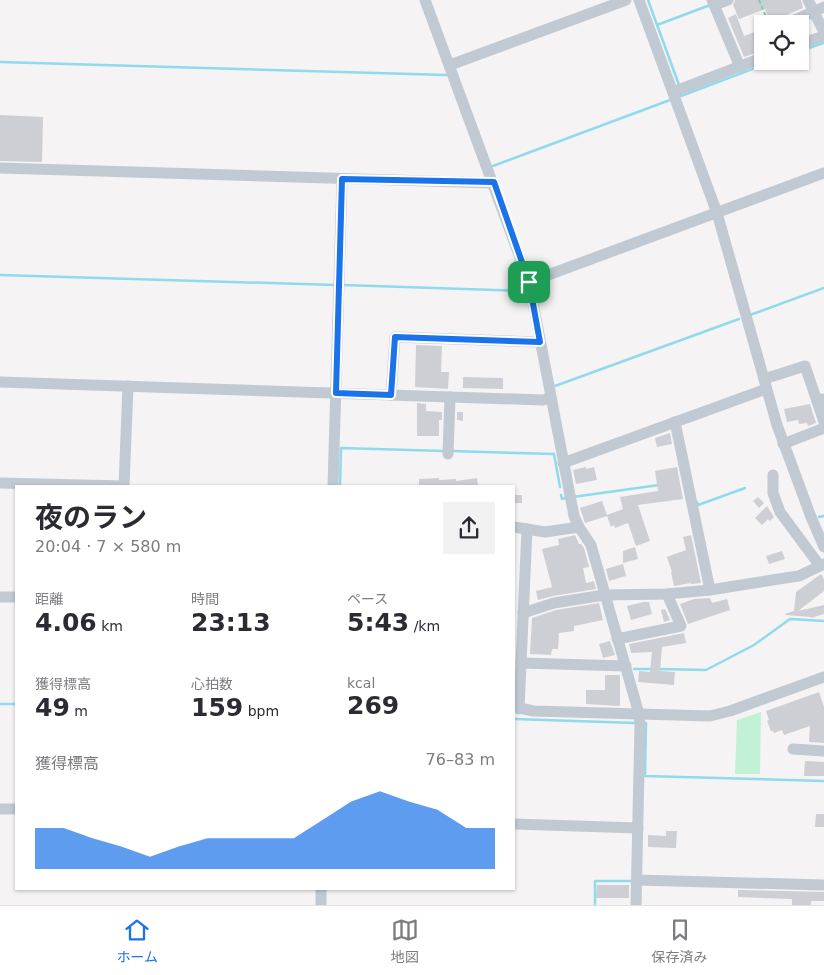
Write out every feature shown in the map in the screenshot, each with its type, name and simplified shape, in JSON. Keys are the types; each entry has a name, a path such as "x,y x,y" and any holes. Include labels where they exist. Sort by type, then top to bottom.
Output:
{"street":[{"path":"425,0 494,182 529,282 574,516 591,545 638,714 640,725 636,905"},
{"path":"450,65 626,0"},
{"path":"638,0 717,213 783,444 824,548"},
{"path":"728,0 713,2 740,67"},
{"path":"808,0 821,7"},
{"path":"804,15 821,7"},
{"path":"809,40 824,34 821,7"},
{"path":"672,92 754,61"},
{"path":"0,168 494,182"},
{"path":"529,282 824,173"},
{"path":"333,485 342,179"},
{"path":"391,395 395,337 540,342"},
{"path":"563,463 675,422 805,366 820,399 824,422"},
{"path":"0,382 543,400 550,398"},
{"path":"124,485 128,386"},
{"path":"448,454 450,396"},
{"path":"675,422 710,590"},
{"path":"783,444 824,428"},
{"path":"523,614 554,603 604,595 667,594 710,590 799,576 822,565 778,507 773,494 773,475"},
{"path":"0,483 83,485"},
{"path":"515,527 545,532 579,527"},
{"path":"527,529 521,663 516,708 534,711 710,716 730,711 824,677"},
{"path":"617,639 681,626 667,594"},
{"path":"0,597 15,598"},
{"path":"521,663 626,666"},
{"path":"793,750 824,751"},
{"path":"0,809 15,809"},
{"path":"515,824 638,828"},
{"path":"637,880 824,885"},
{"path":"321,890 321,905"}],"path":[{"path":"759,0 766,15"}],"green space":[{"path":"761,712 760,774 735,774 737,720"}],"building":[{"path":"735,0 801,0 803,8 787,15 767,15 765,9 739,19 733,5"},
{"path":"736,14 744,36 754,32 754,54 744,57 728,18"},
{"path":"0,115 43,117 42,162 0,161"},
{"path":"416,345 442,346 441,372 449,372 448,389 415,387"},
{"path":"463,377 503,378 503,389 463,388"},
{"path":"417,403 426,404 426,411 442,412 442,420 439,420 439,436 417,436"},
{"path":"810,404 816,423 808,426 807,423 799,424 798,420 787,422 784,409"},
{"path":"457,412 463,412 463,421 457,420"},
{"path":"670,433 672,444 657,447 655,438"},
{"path":"586,467 586,469 594,467 597,480 576,484 573,470"},
{"path":"677,467 683,499 638,505 650,541 636,546 628,523 615,528 614,525 611,527 607,516 585,523 580,508 602,501 607,515 623,509 620,497 658,491 655,471"},
{"path":"439,478 439,480 456,479 456,481 477,478 478,485 419,485 419,479"},
{"path":"515,495 522,495 522,503 515,503"},
{"path":"758,497 764,503 759,508 753,501"},
{"path":"767,506 774,517 770,521 768,519 762,525 755,518"},
{"path":"575,535 579,544 584,548 589,567 583,568 586,583 594,581 596,589 538,600 536,591 552,587 542,549 559,545 558,539"},
{"path":"691,535 701,583 674,586 667,557 686,550 683,537"},
{"path":"635,547 638,559 623,563 623,551"},
{"path":"782,551 785,559 769,564 766,556"},
{"path":"623,564 626,576 609,581 606,569"},
{"path":"821,574 824,579 824,591 798,611 824,605 824,614 811,618 786,615 794,611 796,592"},
{"path":"710,598 712,603 727,599 730,610 688,624 680,604 694,599"},
{"path":"649,602 652,614 631,620 627,606"},
{"path":"599,603 603,620 574,626 574,631 559,633 558,649 552,649 551,655 530,654 532,618 556,610"},
{"path":"665,609 670,620 664,622 661,610"},
{"path":"684,633 686,643 662,647 660,671 675,672 674,685 638,682 639,671 650,672 652,652 631,653 629,644"},
{"path":"610,641 615,655 603,658 599,644"},
{"path":"605,675 620,675 620,706 586,704 586,690 605,690"},
{"path":"819,692 824,707 824,743 809,742 810,726 784,735 782,730 774,733 771,731 766,711"},
{"path":"805,761 824,762 824,776 804,776"},
{"path":"816,814 824,814 824,827 815,827"},
{"path":"666,831 677,831 676,848 648,847 648,835 666,836"},
{"path":"597,885 629,885 629,898 596,898"},
{"path":"738,890 824,892 824,901 811,901 811,905 792,905 792,899 738,897"}],"waterway":[{"path":"648,0 679,85"},
{"path":"657,25 710,5"},
{"path":"809,48 824,43"},
{"path":"0,62 446,75"},
{"path":"681,96 754,69"},
{"path":"493,166 670,100"},
{"path":"0,275 335,285"},
{"path":"343,285 524,291"},
{"path":"750,315 824,288"},
{"path":"555,386 739,319"},
{"path":"340,485 341,448 444,451"},
{"path":"451,451 554,454 560,487"},
{"path":"573,497 659,485"},
{"path":"697,502 698,505 745,488"},
{"path":"561,495 562,499 565,498"},
{"path":"819,517 824,516"},
{"path":"658,669 706,670 754,645 790,619 824,621"},
{"path":"634,669 653,669"},
{"path":"0,704 15,704"},
{"path":"515,719 635,723"},
{"path":"646,723 645,776 824,781"},
{"path":"595,905 595,881 632,881"}],"route":[{"path":"342,179 494,182 529,282 540,342 395,337 391,395 336,393 342,179"}]}
